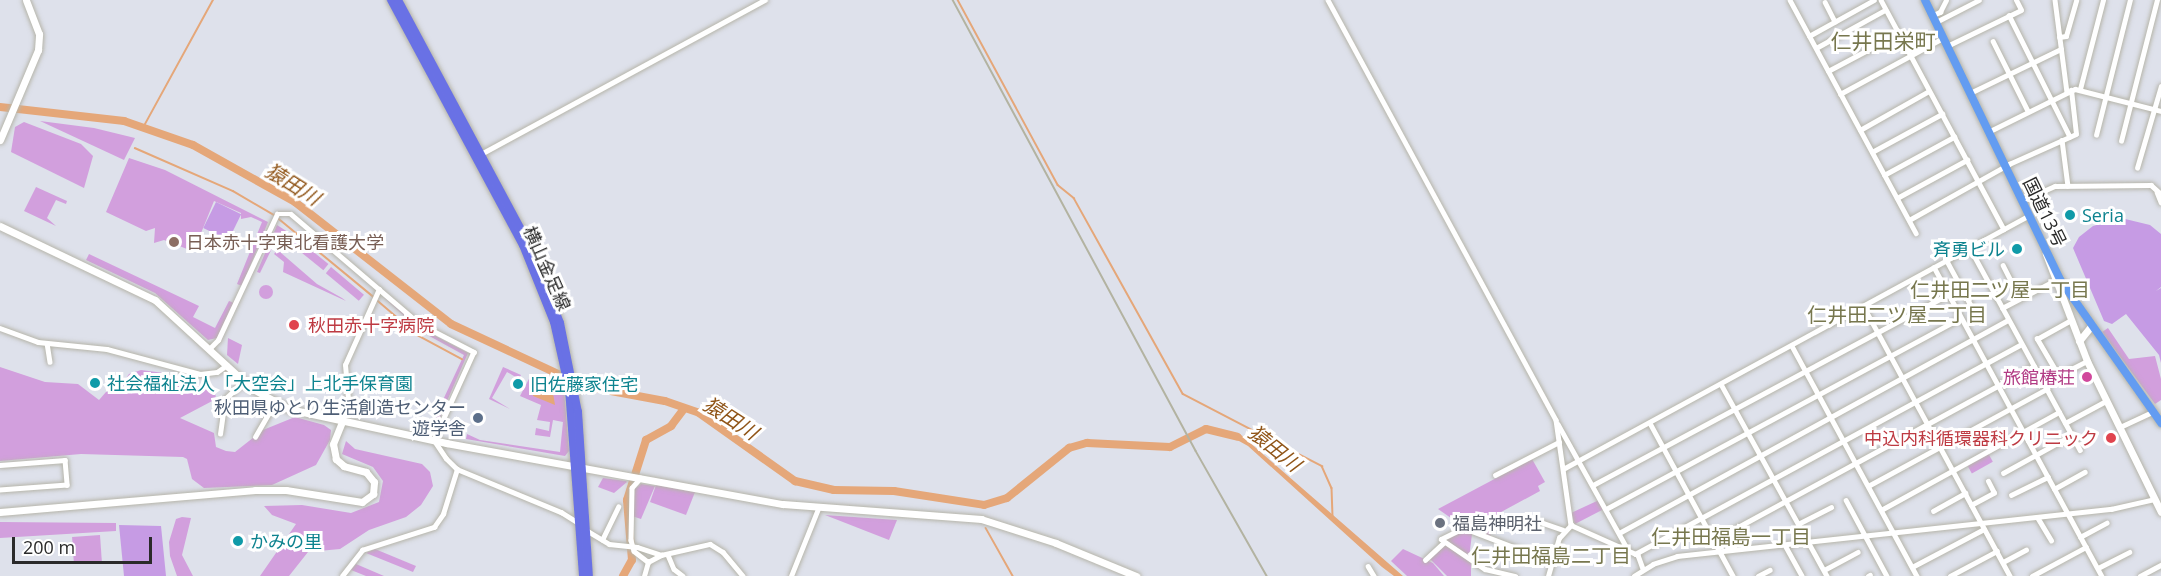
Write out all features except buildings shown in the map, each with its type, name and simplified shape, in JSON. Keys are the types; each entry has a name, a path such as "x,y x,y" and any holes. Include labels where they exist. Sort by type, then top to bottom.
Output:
{"highway":[{"name":"国道13号","path":"1925,0 2046,254 2091,326 2161,423"}],"main road":[{"name":"横山金足線","path":"391,0 523,245 554,322 569,373"},
{"name":"横山金足線","path":"399,0 538,263 560,323 572,389 589,576"},
{"name":"横山金足線","path":"583,527 583,576"}],"street":[{"path":"0,140 17,102 39,41 26,0"},
{"path":"481,154 765,0"},
{"path":"1328,0 1628,550"},
{"path":"1790,0 1916,233"},
{"path":"1809,36 1874,0"},
{"path":"1881,0 2004,229"},
{"path":"1934,19 1946,0"},
{"path":"1934,19 1979,0"},
{"path":"1840,94 1910,56 2021,10 2016,0"},
{"path":"1909,220 2005,167 2076,134 2055,0"},
{"path":"2059,37 2066,36 2076,0"},
{"path":"2080,89 2103,0"},
{"path":"2096,135 2130,0"},
{"path":"2121,141 2157,0"},
{"path":"1825,2 1835,22"},
{"path":"1816,48 1886,10"},
{"path":"2009,15 2070,137"},
{"path":"1828,71 1898,34"},
{"path":"1993,41 2028,111"},
{"path":"1970,93 2061,49"},
{"path":"2137,168 2161,86"},
{"path":"1988,132 2069,91 2080,89 2161,111"},
{"path":"1860,130 1929,91"},
{"path":"1872,152 1942,114"},
{"path":"1884,175 1954,137"},
{"path":"2062,140 2068,186"},
{"path":"1897,198 1967,160"},
{"path":"2021,201 2055,186 2151,185 2159,193 2161,202"},
{"path":"211,348 218,340 275,216 291,214 420,324 474,352 434,440"},
{"path":"1563,469 2028,216"},
{"path":"0,225 155,300 211,348 244,381 274,404 342,422 434,440 819,509 981,519 1056,543 1136,576"},
{"path":"1970,248 2080,450"},
{"path":"2046,254 2079,344 2161,512"},
{"path":"1947,261 1974,311"},
{"path":"2002,265 2020,298"},
{"path":"1934,267 2102,576"},
{"path":"2002,308 2054,281"},
{"path":"0,512 255,490 286,490 362,502 373,494 374,481 366,472 344,466 336,459 333,444 348,399 345,365 379,289"},
{"path":"1593,485 1948,295"},
{"path":"1863,307 2008,575"},
{"path":"1606,509 1960,318"},
{"path":"1619,532 2008,320"},
{"path":"2058,375 2037,339 2070,321"},
{"path":"2079,344 2080,336 2091,326"},
{"path":"0,328 47,343 107,349 200,374 217,372 227,365"},
{"path":"47,343 50,362"},
{"path":"1635,554 1914,400 2021,344"},
{"path":"1792,346 1917,576"},
{"path":"2044,383 2087,361"},
{"path":"1714,540 2034,366"},
{"path":"220,434 225,399 244,381"},
{"path":"1721,384 1827,576"},
{"path":"1868,486 2047,389"},
{"path":"2065,423 2106,401"},
{"path":"255,436 274,404"},
{"path":"1881,510 2059,412"},
{"path":"2120,428 2152,412"},
{"path":"1556,420 1571,525"},
{"path":"1650,423 1733,576"},
{"path":"2003,473 2072,435"},
{"path":"434,440 457,469 561,512 602,540 661,555 710,544 723,552 742,576"},
{"path":"1495,475 1559,442"},
{"path":"0,465 65,460 67,485 0,490"},
{"path":"342,576 362,550 434,527 443,514 457,469"},
{"path":"2054,489 2085,472"},
{"path":"2011,495 2048,477"},
{"path":"637,478 632,488 631,498 632,547 648,562"},
{"path":"1971,505 1994,493 1988,481"},
{"path":"1933,511 1965,493"},
{"path":"1634,576 1643,569 1677,556 1893,532 1983,526 2111,510 2155,499"},
{"path":"1846,500 1887,576"},
{"path":"602,540 618,507"},
{"path":"1798,524 1831,507"},
{"path":"791,576 819,509"},
{"path":"2038,518 2051,540"},
{"path":"1540,522 1563,530"},
{"path":"2080,537 2106,523"},
{"path":"1548,576 1563,530 1571,525"},
{"path":"1571,525 1635,554 1643,569"},
{"path":"1912,567 1983,526"},
{"path":"1425,560 1441,539 1464,528 1553,562"},
{"path":"1441,539 1485,569 1515,576"},
{"path":"1785,545 1802,576"},
{"path":"2032,576 2086,547"},
{"path":"2003,562 2026,550"},
{"path":"1950,576 1996,551"},
{"path":"1824,570 1858,552"},
{"path":"2098,568 2129,552"},
{"path":"644,576 648,562 661,555"},
{"path":"668,555 674,569 683,576"},
{"path":"2139,576 2161,565"},
{"path":"1368,566 1374,576"},
{"path":"1758,576 1770,570"}],"shaded area":[{"path":"40,121 94,128 135,138 124,160"},
{"path":"24,122 81,144 93,156 84,188 11,152 15,127"},
{"path":"129,158 165,170 268,222 242,286 237,284 262,222 251,217 241,219 241,213 214,201 195,248 190,245 187,249 164,240 154,243 155,228 146,231 106,212"},
{"path":"36,187 67,201 66,204 56,200 47,218 56,226 24,211"},
{"path":"216,202 241,214 228,240 203,228"},
{"path":"2121,218 2150,225 2161,234 2161,287 2156,291 2161,288 2161,363 2159,355 2126,314 2112,324 2104,321 2073,248 2079,237 2093,226"},
{"path":"277,225 291,234 282,243 275,242 260,273 257,272"},
{"path":"295,237 328,264 323,270 290,243"},
{"path":"280,246 280,252 317,284 346,301 283,272 284,262 274,254"},
{"path":"89,254 199,306 193,317 215,328 229,301 234,303 217,338 208,340 155,293 86,260"},
{"path":"331,267 364,295 359,301 326,273"},
{"path":"263,285 269,285 273,292 269,299 263,299 259,295 259,289"},
{"path":"382,296 424,330 468,353 434,431 428,432 464,355 422,332"},
{"path":"2108,328 2129,359 2155,356 2161,379 2161,400 2155,404 2102,332"},
{"path":"228,338 242,345 238,364 227,355"},
{"path":"0,367 45,382 78,384 99,400 106,392 118,390 129,374 141,370 164,373 176,382 207,386 215,391 216,399 180,418 214,433 216,447 226,451 235,452 263,430 295,417 324,425 331,430 330,440 316,465 272,485 204,488 192,479 187,459 183,457 81,454 0,461"},
{"path":"503,367 521,375 519,379 507,372 492,398 510,409 489,399"},
{"path":"531,375 564,389 569,451 565,456 466,439 467,434 480,440 560,452 563,422 553,420 550,437 535,435 536,428 549,431 550,422 537,420 541,405 520,396"},
{"path":"537,386 553,393 555,405 533,396 532,389"},
{"path":"1221,431 1240,434 1403,576 1394,576 1382,567 1248,446"},
{"path":"346,441 355,449 422,464 430,472 433,486 421,505 406,517 369,530 340,549 308,552 289,576 260,576 296,524 272,515 264,506 302,505 351,513 379,502 383,481 373,467 342,454"},
{"path":"1988,453 1993,462 1972,473 1967,465"},
{"path":"1532,459 1545,482 1538,486 1540,491 1490,518 1492,522 1486,525 1491,536 1461,525 1438,509"},
{"path":"603,478 627,482 614,493 598,487"},
{"path":"641,484 655,486 641,519 632,516 635,489"},
{"path":"656,485 695,492 686,515 650,502"},
{"path":"1599,500 1604,509 1575,524 1571,513"},
{"path":"825,515 897,520 889,540"},
{"path":"191,518 182,555 193,576 177,576 170,556 169,542 176,519"},
{"path":"0,522 116,523 116,531 0,538"},
{"path":"119,525 161,526 166,576 124,576"},
{"path":"1463,530 1472,534 1469,558 1445,539"},
{"path":"100,535 102,562 74,564 72,537"},
{"path":"1444,544 1471,563 1471,576 1447,576 1430,559"},
{"path":"375,549 416,566 413,572 366,553"},
{"path":"1403,549 1433,563 1444,576 1407,576 1391,561"},
{"path":"356,564 384,576 366,576 351,570"}],"waterway":[{"path":"144,126 213,0"},
{"path":"958,0 1058,185 1074,198 1183,394 1322,466 1332,488 1333,518"},
{"name":"猿田川","path":"0,107 124,121 193,145 295,202 451,324 584,386 665,401 699,413 795,481 834,490 894,491 984,505 1007,498 1069,448 1087,443 1170,447 1206,429 1237,437"},
{"path":"135,148 233,191 274,215"},
{"path":"278,218 374,297"},
{"path":"377,300 419,336 462,359"},
{"path":"623,576 632,560 627,500 646,440 671,426 684,409"},
{"path":"986,528 1013,576"}],"railway":[{"path":"953,0 1196,451 1267,576"}],"place":[{"name":"Seria","path":"2070,215"},
{"name":"日本赤十字東北看護大学","path":"174,242"},
{"name":"斉勇ビル","path":"2017,249"},
{"name":"秋田赤十字病院","path":"294,325"},
{"name":"旅館椿荘","path":"2087,377"},
{"name":"社会福祉法人「大空会」上北手保育園","path":"95,383"},
{"name":"旧佐藤家住宅","path":"518,384"},
{"name":"秋田県ゆとり生活創造センター 遊学舎","path":"478,418"},
{"name":"中込内科循環器科クリニック","path":"2111,438"},
{"name":"福島神明社","path":"1440,523"},
{"name":"かみの里","path":"238,541"}],"district":[{"name":"仁井田栄町","path":"1883,41"},
{"name":"仁井田二ツ屋一丁目","path":"2000,289"},
{"name":"仁井田二ツ屋二丁目","path":"1897,314"},
{"name":"仁井田福島一丁目","path":"1731,536"},
{"name":"仁井田福島二丁目","path":"1551,555"}]}
